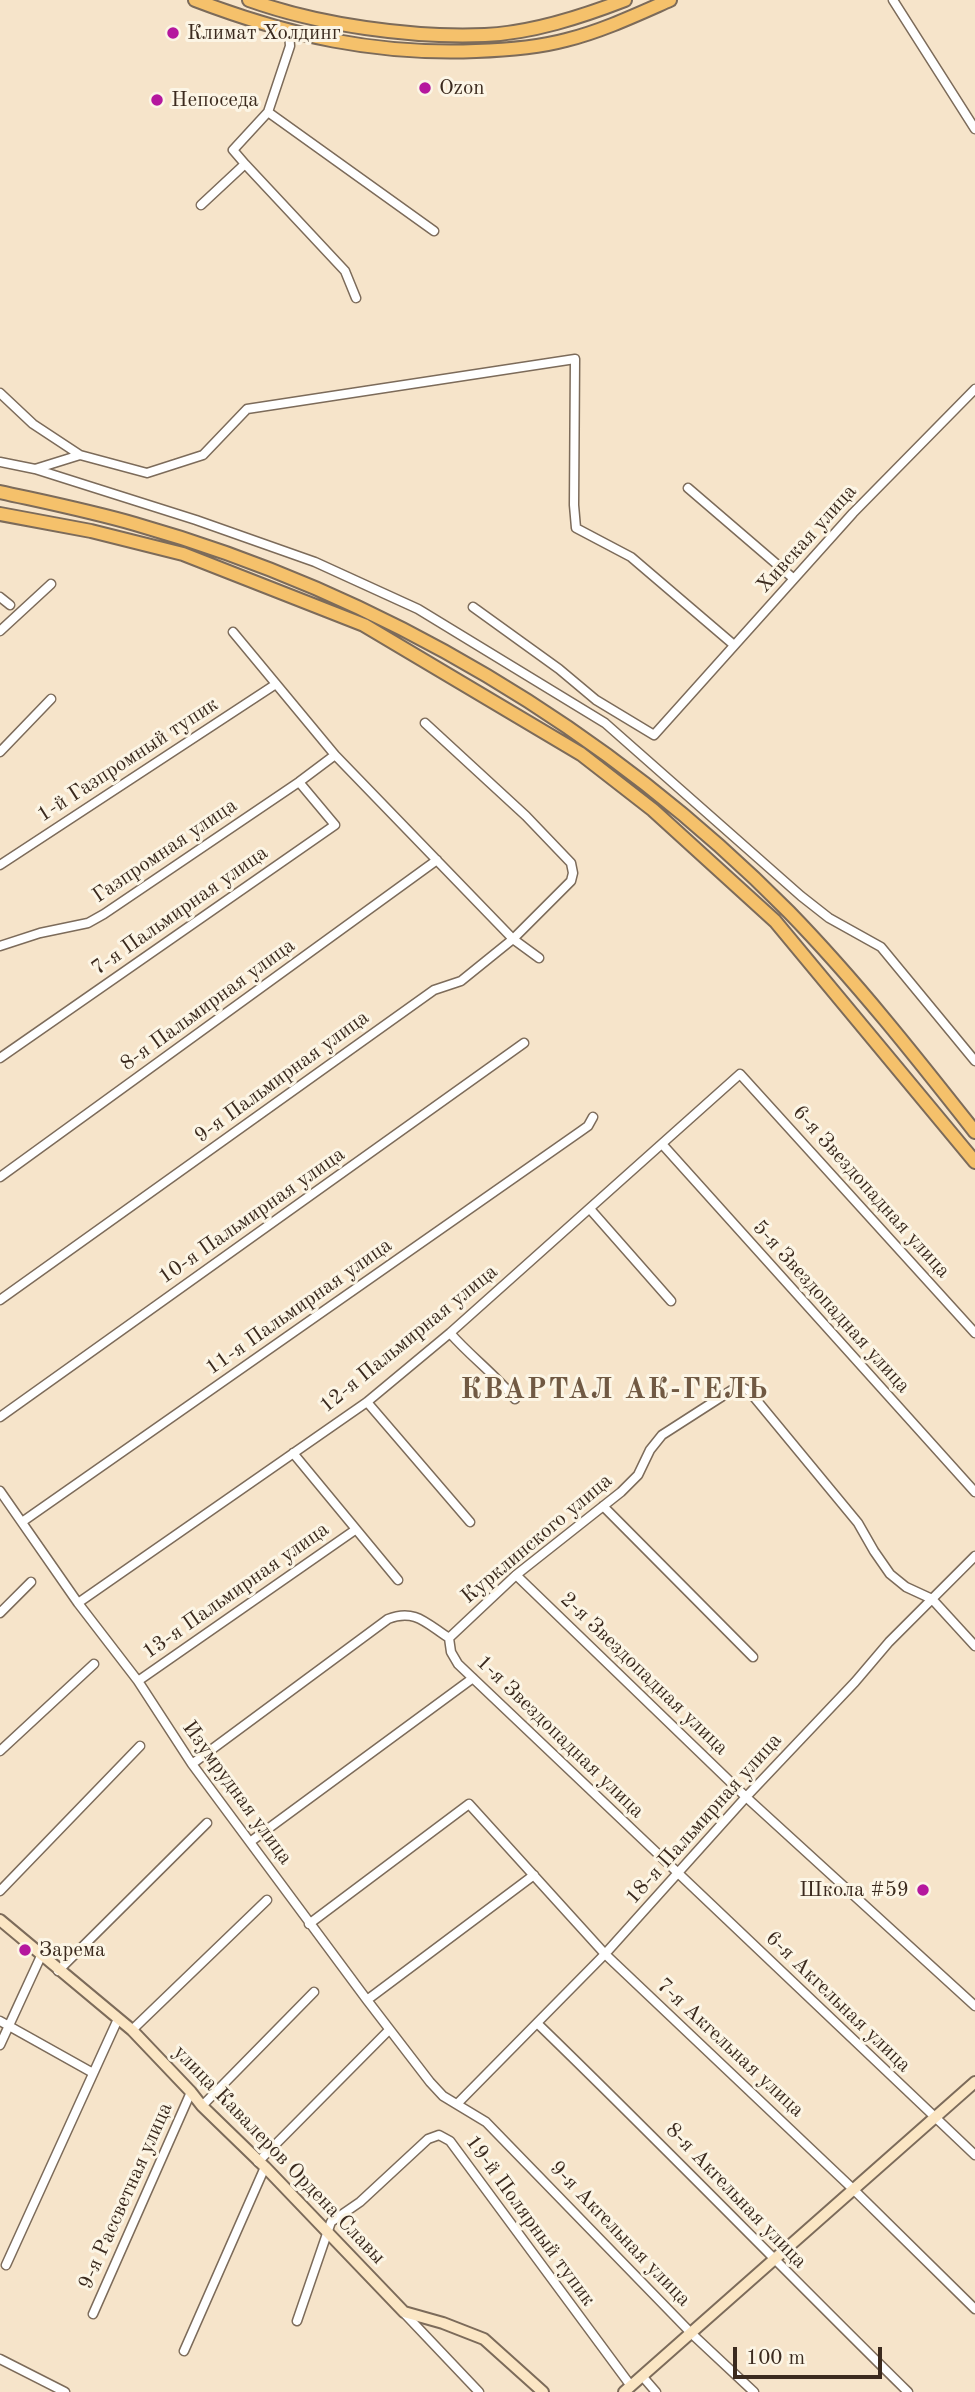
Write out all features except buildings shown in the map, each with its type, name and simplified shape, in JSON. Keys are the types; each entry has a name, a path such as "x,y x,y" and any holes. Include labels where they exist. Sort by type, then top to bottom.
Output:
{"main road":[{"path":"195,0 289,32 387,50 453,52 510,49 564,41 603,29 670,0"},
{"path":"249,0 297,14 401,33 487,35 537,27 590,13 625,0"},
{"path":"0,492 136,524 270,569 390,621 445,650 544,710 609,756 679,811 773,897 858,987 975,1132"},
{"path":"0,514 91,531 183,555 364,625 581,754 653,810 775,921 975,1162"}],"street":[{"path":"892,0 975,129"},
{"path":"289,32 290,46 268,112 233,150 345,271 356,298"},
{"path":"268,112 434,231"},
{"path":"201,205 245,164"},
{"path":"0,393 33,424 80,455 147,473 203,455 247,409 575,359 576,528 631,557 734,645"},
{"name":"Хивская улица","path":"473,607 559,669 596,700 654,735 853,513 975,389"},
{"path":"35,468 80,455"},
{"path":"0,462 35,468 315,562 418,609 605,723 801,896 829,918 881,947 975,1061"},
{"path":"688,488 794,579"},
{"path":"0,631 51,584"},
{"path":"0,597 9,605"},
{"path":"233,632 335,755 513,939 539,958"},
{"name":"1-й Газпромный тупик","path":"0,866 276,684"},
{"path":"0,752 51,699"},
{"name":"9-я Пальмирная улица","path":"0,1300 434,990 461,981 513,939 571,881 571,863 526,816 425,723"},
{"name":"Газпромная улица","path":"0,946 40,933 88,923 104,914 335,755"},
{"name":"7-я Пальмирная улица","path":"0,1058 335,825 299,782"},
{"name":"8-я Пальмирная улица","path":"0,1177 437,860"},
{"name":"10-я Пальмирная улица","path":"0,1417 524,1043"},
{"name":"12-я Пальмирная улица","path":"78,1603 367,1402 450,1333 740,1074"},
{"name":"6-я Звездопадная улица","path":"740,1074 975,1333"},
{"name":"11-я Пальмирная улица","path":"22,1522 581,1131 593,1117"},
{"name":"5-я Звездопадная улица","path":"662,1144 975,1492"},
{"path":"590,1209 671,1301"},
{"path":"450,1333 498,1378 516,1399"},
{"name":"Курклинского улица","path":"449,1639 516,1576 638,1475 650,1450 662,1435 732,1390 741,1387 749,1391 858,1523 890,1574 906,1587 932,1599"},
{"path":"367,1402 470,1522"},
{"path":"293,1454 398,1580"},
{"name":"Изумрудная улица","path":"0,1491 78,1603 138,1681 192,1764 309,1924 443,2096 457,2104"},
{"path":"603,1506 753,1657"},
{"name":"13-я Пальмирная улица","path":"138,1681 355,1530"},
{"name":"18-я Пальмирная улица","path":"457,2104 605,1954 889,1642 975,1556"},
{"name":"2-я Звездопадная улица","path":"516,1576 746,1797 975,2006"},
{"path":"0,1613 31,1582"},
{"path":"932,1599 975,1646"},
{"name":"1-я Звездопадная улица","path":"192,1764 388,1619 400,1614 413,1614 449,1639 451,1652 458,1664 679,1874"},
{"path":"0,1751 94,1664"},
{"path":"250,1842 473,1678"},
{"path":"0,1891 140,1746"},
{"name":"7-я Акгельная улица","path":"309,1924 469,1804 605,1954 975,2309"},
{"path":"58,1971 207,1823"},
{"name":"6-я Акгельная улица","path":"679,1874 975,2155"},
{"path":"367,2000 534,1875"},
{"path":"132,2030 267,1900"},
{"name":"улица Кавалеров Ордена Славы","path":"0,1920 132,2030 202,2106 404,2312 484,2339 543,2392"},
{"path":"0,2045 41,1956"},
{"path":"202,2106 314,1992"},
{"path":"6,2264 118,2019"},
{"path":"0,2021 93,2073"},
{"name":"8-я Акгельная улица","path":"538,2024 908,2392"},
{"path":"184,2351 261,2164 389,2030"},
{"path":"628,2389 975,2082"},
{"name":"9-я Рассветная улица","path":"93,2314 191,2092"},
{"name":"9-я Акгельная улица","path":"457,2104 486,2122 692,2334 754,2392"},
{"name":"19-й Полярный тупик","path":"327,2234 331,2222 360,2202 428,2139 439,2135 450,2141 628,2389"},
{"path":"297,2321 327,2234"},
{"path":"404,2312 479,2392"},
{"path":"0,2358 65,2392"},
{"path":"643,2377 656,2392"}],"place":[{"name":"Климат Холдинг","path":"173,33"},
{"name":"Ozon","path":"425,88"},
{"name":"Непоседа","path":"157,100"},
{"name":"Школа #59","path":"923,1890"},
{"name":"Зарема","path":"25,1950"}],"district":[{"name":"КВАРТАЛ АК-ГЕЛЬ","path":"615,1391"}]}
